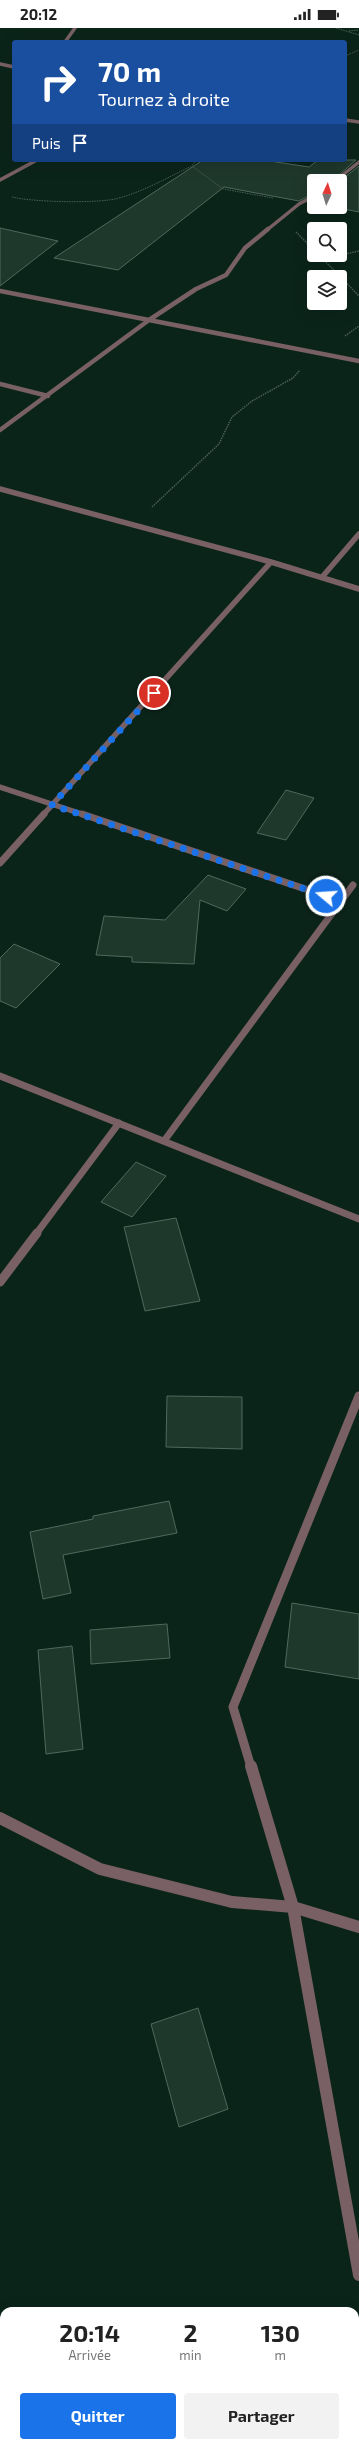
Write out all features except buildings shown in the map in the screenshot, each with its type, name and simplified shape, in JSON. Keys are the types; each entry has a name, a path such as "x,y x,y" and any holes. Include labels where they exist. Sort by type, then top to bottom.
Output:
{"street":[{"path":"66,40 75,28"},
{"path":"0,64 12,67"},
{"path":"347,120 359,122"},
{"path":"0,180 33,162"},
{"path":"344,174 359,162"},
{"path":"0,430 149,320 196,289 226,275 245,248 299,204 307,200"},
{"path":"0,290 359,361"},
{"path":"0,384 48,396"},
{"path":"0,489 131,526 323,576 359,589"},
{"path":"323,576 359,534"},
{"path":"0,863 271,562"},
{"path":"0,787 341,901"},
{"path":"164,1141 353,885"},
{"path":"0,1076 359,1220"},
{"path":"0,1282 119,1123"},
{"path":"359,1396 233,1707 293,1907 359,2275"},
{"path":"0,1818 100,1869 232,1902 293,1907 359,1927"}],"path":[{"path":"336,28 359,35"},
{"path":"349,31 359,30"},
{"path":"347,55 359,50"},
{"path":"6,195 24,200 74,201 116,199 138,192 192,166 195,162"},
{"path":"192,166 223,189 299,204"},
{"path":"282,219 307,243"},
{"path":"347,254 359,251"},
{"path":"326,262 359,296"},
{"path":"131,526 219,444 232,417 252,401 293,378 316,352 359,326"}],"route":[{"path":"154,693 52,805 326,896"}]}
